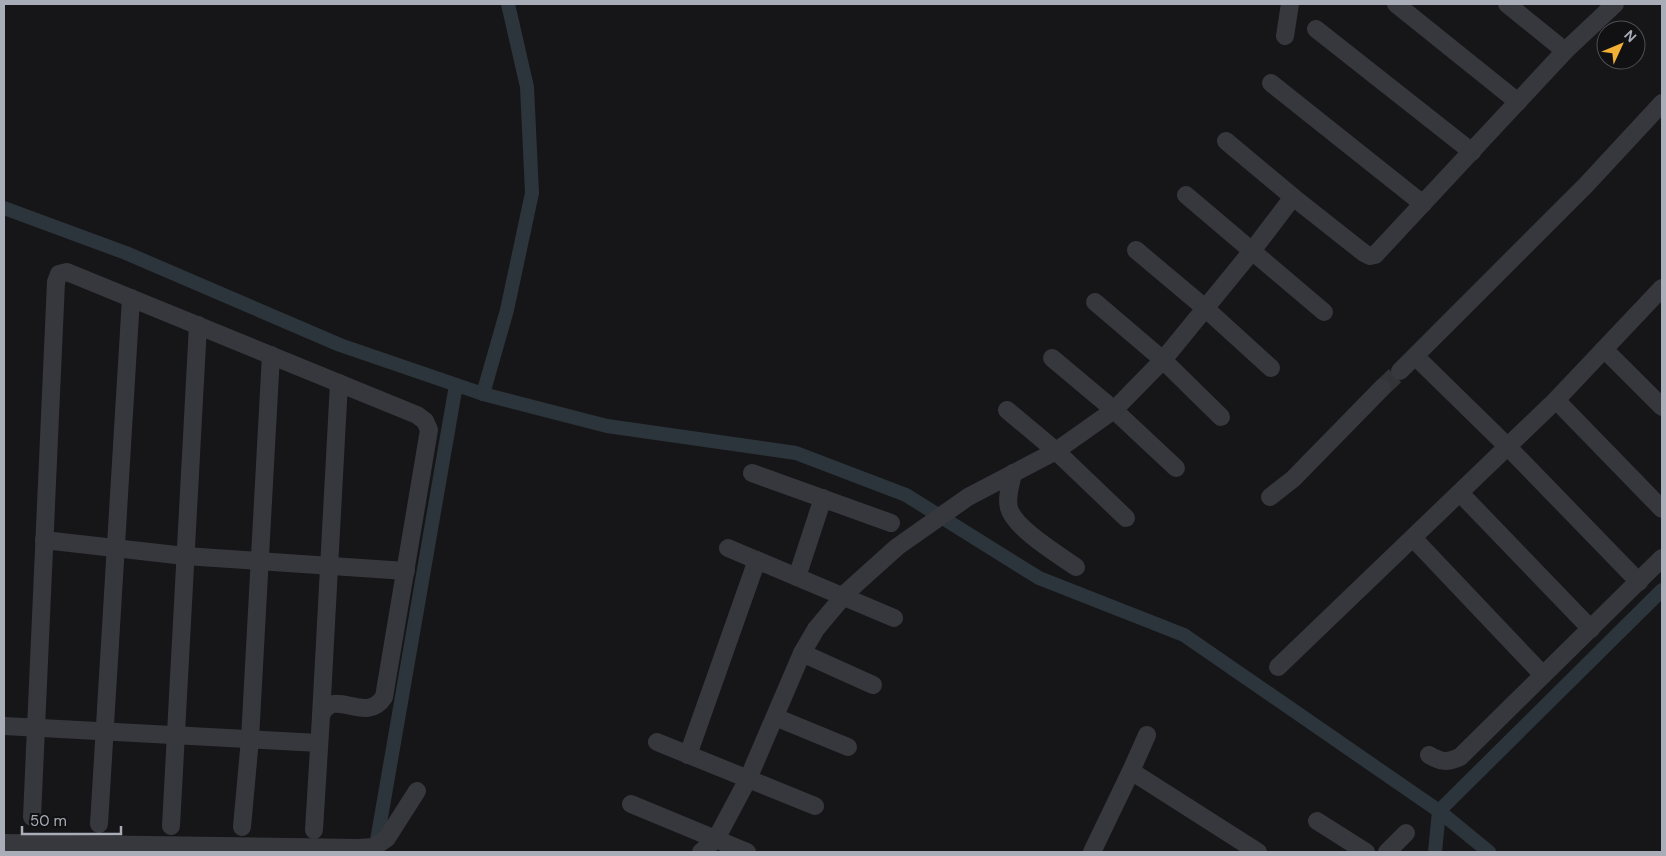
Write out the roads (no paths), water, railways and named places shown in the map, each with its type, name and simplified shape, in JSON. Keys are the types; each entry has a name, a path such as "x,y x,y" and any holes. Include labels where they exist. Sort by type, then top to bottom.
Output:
{"street":[{"path":"1284,36 1290,4"},
{"path":"1396,4 1518,102"},
{"path":"1507,4 1566,51"},
{"path":"1226,142 1356,248 1370,256 1381,250 1566,51 1615,4"},
{"path":"1316,29 1472,152"},
{"path":"1272,83 1423,204"},
{"path":"1400,371 1586,185 1662,103"},
{"path":"1186,195 1324,312"},
{"path":"701,852 716,839 748,779 802,653 816,630 843,596 897,547 968,497 1056,451 1114,410 1163,360 1252,251 1293,196"},
{"path":"1136,250 1205,308 1271,368"},
{"path":"32,817 56,282 59,274 67,272 418,415 425,421 429,430 384,697 378,706 364,709 336,703 329,704 321,716"},
{"path":"99,824 131,298"},
{"path":"1278,667 1508,447 1556,400 1604,348 1658,300"},
{"path":"1095,302 1163,360 1221,417"},
{"path":"171,826 198,325"},
{"path":"1604,348 1662,407"},
{"path":"242,827 250,739 271,355"},
{"path":"1416,357 1508,447 1639,582"},
{"path":"1052,358 1114,410 1176,468"},
{"path":"314,830 339,383"},
{"path":"1270,497 1293,479 1382,388"},
{"path":"1556,400 1662,508"},
{"path":"1007,410 1056,451 1126,518"},
{"path":"752,472 891,523"},
{"path":"1013,473 1008,498 1009,509 1017,522 1076,567"},
{"path":"1460,493 1591,629"},
{"path":"796,577 823,498"},
{"path":"1413,538 1543,675"},
{"path":"44,540 185,556 406,570"},
{"path":"728,548 894,618"},
{"path":"1429,755 1442,762 1450,762 1460,756 1662,558"},
{"path":"688,755 758,560"},
{"path":"802,653 873,685"},
{"path":"775,718 848,747"},
{"path":"4,726 319,743"},
{"path":"1092,852 1147,735"},
{"path":"657,742 815,806"},
{"path":"1131,771 1258,852"},
{"path":"4,843 60,848 358,850 374,847 387,838 417,791"},
{"path":"631,804 747,852"},
{"path":"1317,821 1365,852"},
{"path":"1387,852 1406,833"}],"waterway":[{"path":"483,394 507,310 532,193 527,87 508,4"},
{"path":"4,208 126,253 340,345 483,394 607,426 796,453 906,495 1039,578 1184,635 1439,811 1489,852"},
{"path":"375,852 456,385"},
{"path":"1435,852 1439,811 1662,590"}],"tunnel":[{"path":"1382,388 1400,371"}]}
